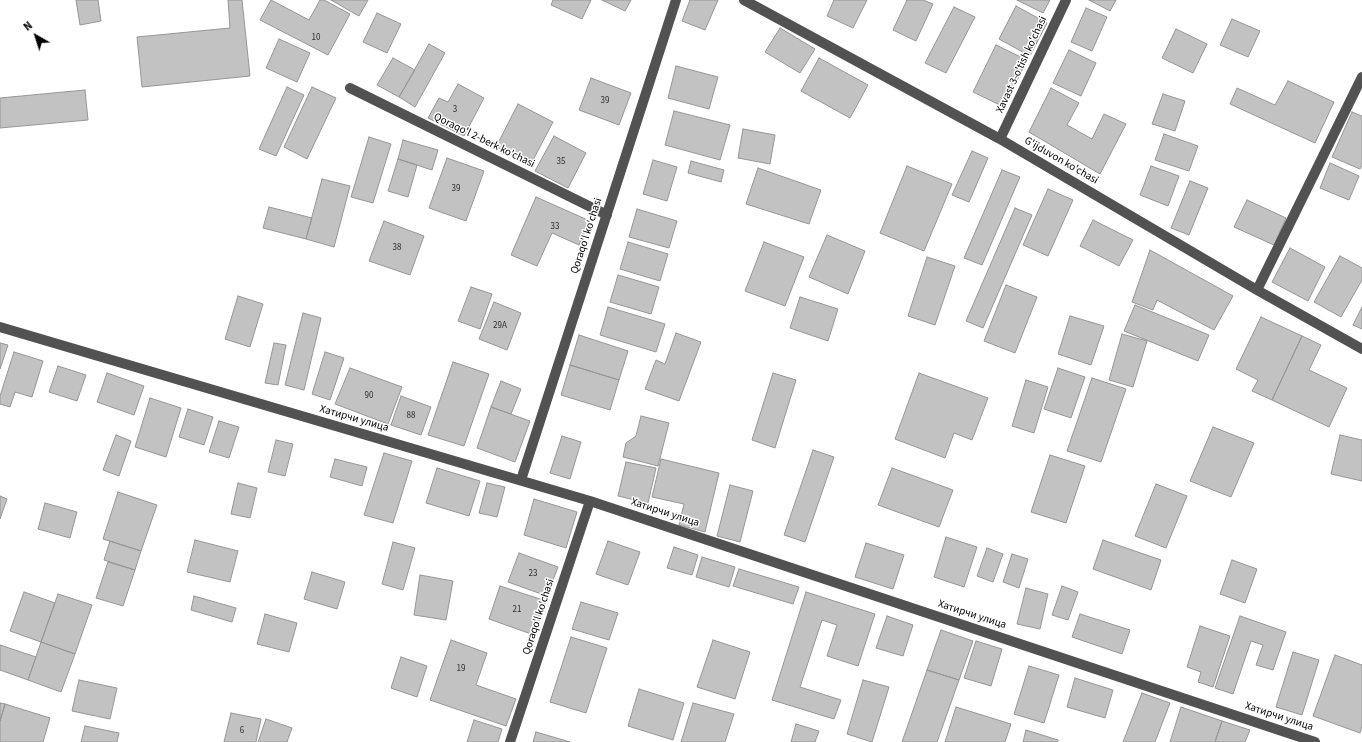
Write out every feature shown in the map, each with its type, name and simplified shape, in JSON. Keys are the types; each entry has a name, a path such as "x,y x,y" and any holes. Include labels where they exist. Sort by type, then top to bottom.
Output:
{"street":[{"name":"Qoraqo'l ko'chasi","path":"520,480 676,0"},
{"name":"G'ijduvon ko'chasi","path":"744,0 1000,139 1257,290 1362,349"},
{"name":"Xavast 3-o'tish ko'chasi","path":"1000,139 1066,0"},
{"path":"1257,290 1362,77"},
{"name":"Qoraqo'l 2-berk ko'chasi","path":"350,88 607,215"},
{"name":"Хатирчи улица","path":"0,327 590,500 1315,742"},
{"name":"Qoraqo'l ko'chasi","path":"510,742 590,500"}],"building":[{"path":"76,0 98,0 101,21 80,25"},
{"path":"228,0 242,0 250,76 142,87 137,37 230,28"},
{"path":"271,0 309,20 320,0 324,0 350,14 328,55 260,20"},
{"path":"331,0 368,0 359,16"},
{"path":"553,0 591,0 582,19 551,5"},
{"path":"602,0 631,0 625,11"},
{"path":"690,0 718,0 705,30 682,21"},
{"path":"834,0 867,0 853,28 827,16"},
{"path":"907,0 923,0 933,4 916,41 893,30"},
{"path":"1017,0 1050,0 1043,13"},
{"path":"1089,0 1116,0 1110,11"},
{"path":"1016,6 1047,23 1030,56 999,39"},
{"path":"954,7 975,17 946,73 925,63"},
{"path":"1086,8 1107,17 1092,51 1071,42"},
{"path":"377,13 401,24 387,53 363,42"},
{"path":"1232,19 1260,31 1248,57 1220,45"},
{"path":"780,28 815,49 800,73 765,52"},
{"path":"1176,29 1207,44 1193,73 1162,58"},
{"path":"279,39 310,53 297,82 266,68"},
{"path":"429,44 445,53 415,107 399,97"},
{"path":"996,45 1027,60 1004,107 973,92"},
{"path":"1069,50 1096,63 1081,96 1053,83"},
{"path":"393,58 415,70 399,97 377,85"},
{"path":"819,58 868,85 850,118 801,91"},
{"path":"676,66 718,77 709,109 668,98"},
{"path":"591,78 631,93 619,125 579,110"},
{"path":"1288,81 1334,102 1315,143 1230,104 1237,88 1275,105"},
{"path":"458,84 484,98 464,136 428,118 439,98 448,102"},
{"path":"287,87 304,95 276,156 259,149"},
{"path":"312,87 336,98 307,159 284,147"},
{"path":"1051,88 1079,103 1067,125 1092,139 1104,114 1126,124 1100,174 1029,132"},
{"path":"85,90 88,120 0,128 0,98"},
{"path":"1163,94 1185,101 1175,131 1152,124"},
{"path":"518,104 553,122 531,164 496,147"},
{"path":"674,111 730,125 720,160 665,145"},
{"path":"1352,112 1362,116 1362,165 1360,169 1332,157"},
{"path":"743,129 775,135 770,164 738,158"},
{"path":"1164,134 1198,146 1189,171 1155,160"},
{"path":"554,136 586,153 568,188 535,171"},
{"path":"369,137 391,144 373,203 351,197"},
{"path":"403,140 438,150 432,170 398,159"},
{"path":"972,151 988,158 969,202 952,195"},
{"path":"447,158 484,171 466,221 429,208"},
{"path":"398,159 417,165 408,197 388,191"},
{"path":"653,160 677,167 667,201 643,194"},
{"path":"691,161 724,170 721,182 688,173"},
{"path":"1330,163 1359,176 1349,200 1320,188"},
{"path":"907,166 952,184 924,251 880,233"},
{"path":"1151,166 1179,176 1168,206 1140,195"},
{"path":"758,168 821,190 809,224 746,204"},
{"path":"1002,170 1020,177 982,265 964,258"},
{"path":"322,179 350,186 334,247 306,239"},
{"path":"1190,181 1208,188 1189,235 1171,228"},
{"path":"1048,189 1073,200 1048,256 1023,245"},
{"path":"536,197 590,221 579,245 552,233 537,266 511,255"},
{"path":"1247,200 1286,218 1274,245 1234,227"},
{"path":"269,207 312,218 306,239 263,228"},
{"path":"1015,208 1032,215 983,328 966,321"},
{"path":"637,209 677,221 669,248 629,237"},
{"path":"1093,220 1133,240 1119,266 1080,246"},
{"path":"384,221 424,236 410,275 369,261"},
{"path":"827,235 865,251 848,294 809,277"},
{"path":"628,242 668,254 660,281 620,269"},
{"path":"764,242 804,257 785,306 745,291"},
{"path":"1290,248 1325,267 1308,301 1272,282"},
{"path":"1150,250 1233,296 1214,330 1157,300 1153,310 1132,302"},
{"path":"1340,256 1362,268 1362,280 1341,317 1314,302"},
{"path":"927,257 955,266 935,325 908,316"},
{"path":"618,275 659,287 651,314 610,302"},
{"path":"1006,285 1037,297 1015,353 984,341"},
{"path":"471,287 492,294 480,329 458,321"},
{"path":"238,296 263,304 250,347 225,339"},
{"path":"800,297 838,309 828,341 790,328"},
{"path":"494,302 521,313 507,350 479,339"},
{"path":"1135,305 1209,335 1198,361 1124,331"},
{"path":"608,307 665,324 656,352 600,335"},
{"path":"1362,307 1362,329 1353,325"},
{"path":"303,313 321,318 304,390 285,385"},
{"path":"1070,316 1104,326 1091,365 1058,354"},
{"path":"1261,317 1302,336 1272,400 1252,391 1258,380 1236,369"},
{"path":"676,333 701,342 679,401 645,389 656,360 665,364"},
{"path":"1122,334 1147,341 1133,387 1109,380"},
{"path":"579,335 628,351 619,380 570,365"},
{"path":"1302,336 1321,345 1309,370 1347,388 1329,427 1272,400"},
{"path":"0,343 8,345 0,369"},
{"path":"274,343 286,345 278,385 265,383"},
{"path":"14,352 43,361 32,397 15,392 10,407 0,404 0,396"},
{"path":"325,352 344,358 330,400 312,394"},
{"path":"453,362 489,374 464,446 428,435"},
{"path":"570,365 619,380 610,410 561,395"},
{"path":"58,366 86,375 77,401 49,392"},
{"path":"350,368 402,387 388,424 335,404"},
{"path":"1058,368 1085,377 1071,418 1044,409"},
{"path":"107,373 144,386 134,415 97,402"},
{"path":"773,373 796,380 775,448 752,440"},
{"path":"919,373 988,398 972,440 954,433 945,458 895,439"},
{"path":"1092,378 1126,389 1101,462 1067,451"},
{"path":"1026,380 1048,387 1034,433 1012,426"},
{"path":"501,381 521,389 511,414 491,407"},
{"path":"401,396 431,407 421,435 391,425"},
{"path":"150,398 181,408 166,457 135,447"},
{"path":"491,407 530,421 515,462 477,448"},
{"path":"188,409 213,417 204,445 179,437"},
{"path":"641,416 669,423 658,466 623,457 626,443 636,436"},
{"path":"219,421 239,427 229,458 209,452"},
{"path":"1213,427 1254,443 1231,497 1190,481"},
{"path":"116,435 131,441 119,476 103,470"},
{"path":"1340,435 1362,440 1362,481 1331,474"},
{"path":"562,436 581,442 570,479 550,473"},
{"path":"276,440 293,444 285,476 268,472"},
{"path":"813,450 834,457 805,542 784,535"},
{"path":"384,453 412,461 393,523 364,515"},
{"path":"1050,455 1085,466 1066,523 1031,512"},
{"path":"335,459 367,467 362,486 330,477"},
{"path":"661,459 719,473 705,532 679,525 684,504 652,497"},
{"path":"626,462 656,468 648,503 618,496"},
{"path":"437,468 480,481 469,516 426,503"},
{"path":"892,468 953,490 939,527 878,505"},
{"path":"238,483 257,488 250,518 231,514"},
{"path":"487,483 505,487 497,517 479,513"},
{"path":"1156,484 1187,496 1166,548 1135,536"},
{"path":"730,485 753,491 740,542 717,536"},
{"path":"118,492 157,505 141,551 103,539"},
{"path":"0,496 7,499 0,519"},
{"path":"534,499 577,512 566,548 524,535"},
{"path":"45,503 77,512 70,538 38,529"},
{"path":"946,537 977,547 964,587 934,577"},
{"path":"195,540 238,551 230,582 187,572"},
{"path":"1103,540 1161,560 1151,590 1093,569"},
{"path":"110,541 141,551 135,570 104,560"},
{"path":"608,541 640,552 628,585 596,574"},
{"path":"393,542 415,548 403,590 382,584"},
{"path":"866,543 904,555 893,589 855,577"},
{"path":"674,547 698,555 692,575 667,568"},
{"path":"987,548 1003,554 993,582 977,576"},
{"path":"519,553 558,567 547,596 508,582"},
{"path":"1012,554 1028,559 1019,588 1003,582"},
{"path":"702,557 735,567 729,587 696,577"},
{"path":"1232,560 1257,569 1245,603 1220,594"},
{"path":"108,562 135,570 123,606 96,598"},
{"path":"739,569 799,587 793,604 733,586"},
{"path":"312,572 345,582 337,609 304,599"},
{"path":"420,575 453,581 446,620 414,615"},
{"path":"500,586 546,601 534,635 489,619"},
{"path":"1062,586 1078,592 1068,620 1052,615"},
{"path":"1026,588 1048,594 1040,629 1017,624"},
{"path":"24,592 55,603 41,642 10,631"},
{"path":"806,592 875,614 858,666 827,656 837,625 822,620 800,687 841,700 834,719 772,700"},
{"path":"58,594 92,605 75,654 41,642"},
{"path":"194,596 236,608 232,622 191,610"},
{"path":"581,602 618,613 609,640 572,629"},
{"path":"265,614 297,623 289,652 257,644"},
{"path":"1080,614 1130,630 1122,654 1072,637"},
{"path":"887,616 913,625 903,656 876,648"},
{"path":"1240,616 1286,632 1273,670 1256,665 1263,645 1251,641 1233,694 1215,688"},
{"path":"1200,626 1230,636 1213,687 1198,682 1201,672 1187,667"},
{"path":"941,630 973,641 959,680 927,670"},
{"path":"571,637 607,648 586,713 550,702"},
{"path":"451,640 487,653 476,685 516,699 506,726 430,700"},
{"path":"713,640 750,652 735,699 697,687"},
{"path":"976,641 1002,649 991,686 964,678"},
{"path":"41,642 75,654 61,692 28,680"},
{"path":"0,645 36,657 28,680 0,670"},
{"path":"1293,652 1319,660 1302,715 1276,707"},
{"path":"1335,655 1362,665 1362,726 1360,733 1313,716"},
{"path":"401,657 427,666 417,697 391,688"},
{"path":"1029,666 1059,675 1044,723 1014,714"},
{"path":"927,670 959,680 937,742 902,742"},
{"path":"1075,678 1113,690 1105,718 1067,707"},
{"path":"79,680 117,688 110,719 72,711"},
{"path":"863,680 889,687 872,742 847,734"},
{"path":"639,689 684,703 673,740 628,726"},
{"path":"1142,693 1170,703 1155,742 1123,742"},
{"path":"0,703 5,704 0,721"},
{"path":"693,703 734,714 725,742 681,742"},
{"path":"5,704 50,718 43,742 0,742 0,721"},
{"path":"956,707 1011,724 1005,742 945,742"},
{"path":"1181,707 1222,721 1215,742 1170,742"},
{"path":"231,713 261,719 256,742 224,742"},
{"path":"266,719 292,728 287,742 258,742"},
{"path":"474,720 502,729 498,742 467,742"},
{"path":"1222,721 1250,730 1245,742 1215,742"},
{"path":"796,724 819,731 815,742 791,742"},
{"path":"85,726 119,733 117,742 81,742"},
{"path":"1026,730 1058,740 1058,742 1023,742"},
{"path":"536,732 570,742 533,742"}]}
